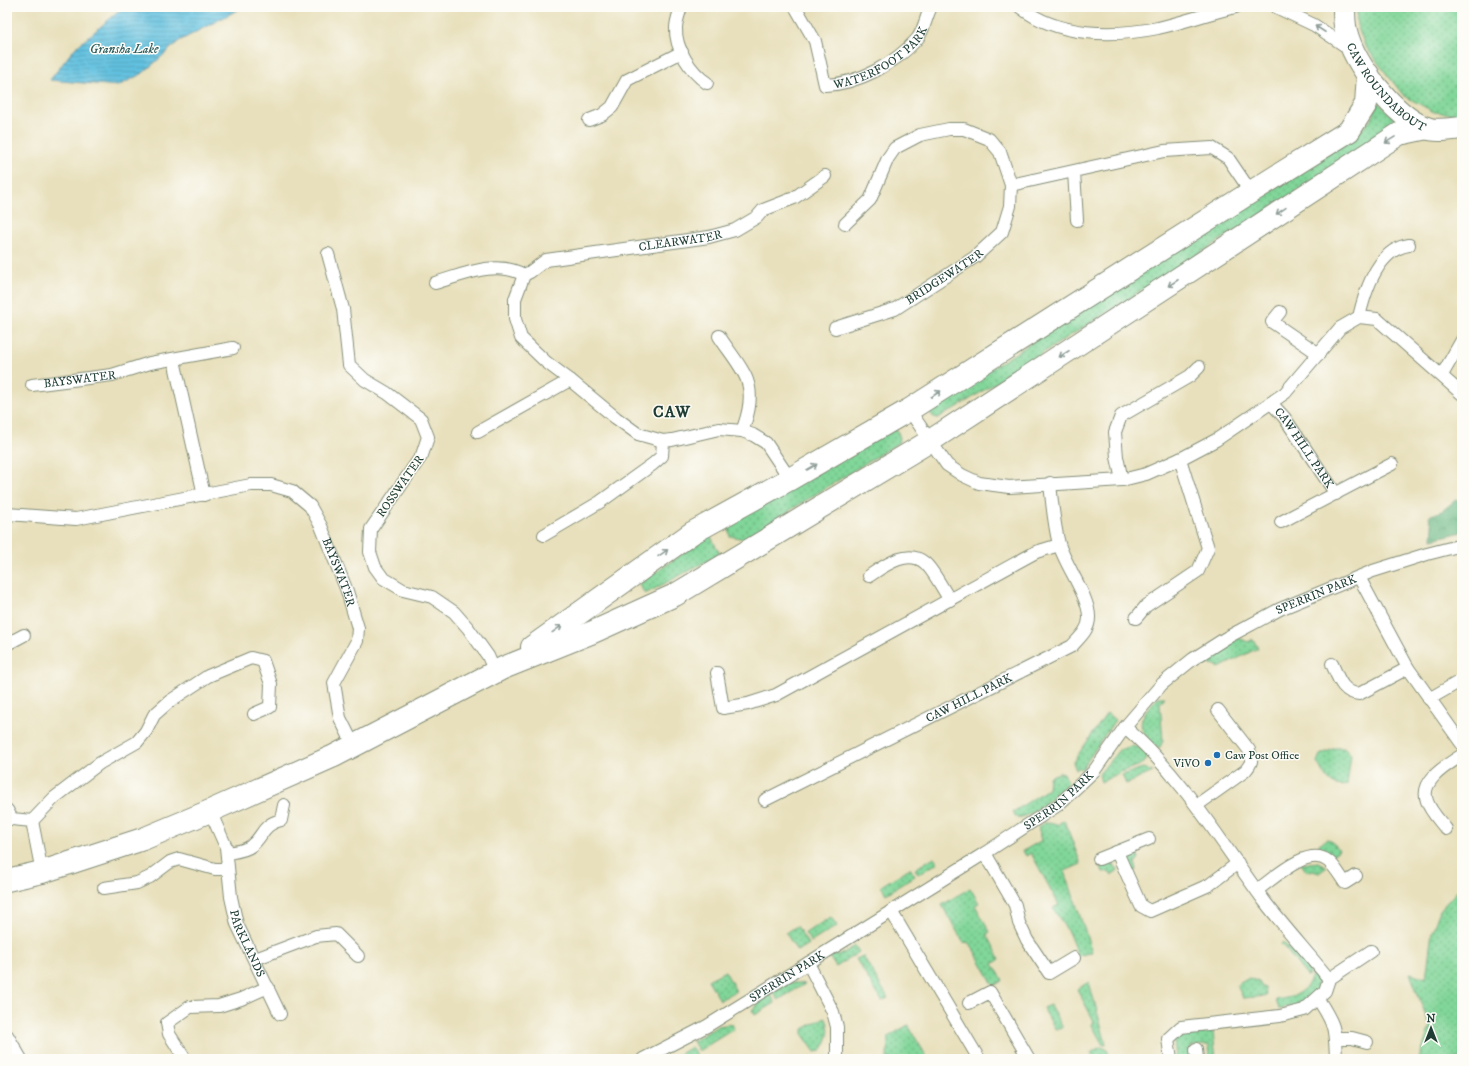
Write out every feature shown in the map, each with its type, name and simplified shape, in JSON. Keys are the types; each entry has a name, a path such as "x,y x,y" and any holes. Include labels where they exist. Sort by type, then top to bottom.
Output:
{"highway":[{"name":"CAW ROUNDABOUT","path":"1344,7 1346,31 1353,50 1368,74 1394,107 1408,120 1427,128 1447,130 1462,128"},
{"path":"499,670 692,533 790,479 909,410 1349,131 1366,104 1368,74"},
{"path":"7,880 42,872 143,839 210,811 354,746 499,670 592,632 675,595 930,441 1399,134 1427,128"}],"street":[{"path":"681,7 676,27 677,40 695,75 707,83"},
{"name":"WATERFOOT PARK","path":"796,8 815,41 825,85 838,85 863,77 893,60 918,38 931,7"},
{"path":"1020,7 1032,16 1069,30 1111,34 1158,28 1236,7"},
{"path":"1276,7 1314,25 1353,50"},
{"path":"589,120 602,115 612,106 627,80 682,52"},
{"name":"BRIDGEWATER","path":"835,328 895,309 975,257 1002,232 1010,206 1011,185 1000,152 989,139 964,129 930,131 895,148 888,158 870,200 845,224"},
{"path":"1011,185 1164,151 1212,148 1228,158 1251,192"},
{"path":"1074,172 1077,220"},
{"name":"CLEARWATER","path":"524,275 546,260 709,237 735,230 757,217 763,210 782,204 794,198 825,176"},
{"path":"1409,245 1398,246 1388,254 1370,279 1359,317 1377,319 1462,394"},
{"name":"ROSSWATER","path":"328,254 343,309 349,365 365,380 388,394 421,419 428,437 422,456 371,528 370,552 375,567 383,578 403,590 432,598 454,612 468,628 499,670"},
{"path":"435,283 490,269 514,269 524,275 515,299 515,319 521,338 546,362 638,434 663,440 672,440 719,429 742,431 753,435 766,443 790,479"},
{"path":"1280,312 1272,322 1319,354"},
{"name":"CAW HILL PARK","path":"909,410 947,465 962,476 979,483 1009,487 1050,483 1122,480 1146,474 1180,459 1216,440 1271,403 1284,393 1340,328 1359,317"},
{"path":"719,336 747,380 749,405 747,418 742,431"},
{"path":"1442,375 1462,340"},
{"name":"BAYSWATER","path":"32,385 112,375 150,363 174,360 233,348"},
{"path":"174,360 204,494"},
{"path":"1122,480 1117,457 1115,432 1121,416 1190,376 1199,367"},
{"path":"478,432 570,380"},
{"name":"CAW HILL PARK","path":"1271,403 1284,417 1336,494"},
{"path":"544,535 600,502 653,464 662,456 663,440"},
{"path":"1136,618 1146,606 1198,572 1208,548 1180,459"},
{"name":"CAW HILL PARK","path":"1281,522 1392,464"},
{"name":"CAW HILL PARK","path":"765,800 1072,646 1085,631 1089,618 1086,602 1059,545 1053,514 1050,483"},
{"name":"BAYSWATER","path":"7,514 76,519 251,485 271,485 292,491 310,506 322,526 347,591 358,628 357,641 334,683 340,718 354,746"},
{"path":"718,673 724,708 748,704 776,695 1036,552 1059,545"},
{"name":"SPERRIN PARK","path":"648,1058 706,1026 985,853 1058,805 1094,771 1124,727 1162,684 1193,659 1226,638 1280,609 1359,577 1428,554 1462,545"},
{"path":"869,576 891,562 912,557 925,563 950,600"},
{"path":"1359,577 1408,668 1462,744"},
{"path":"7,644 24,635"},
{"path":"32,821 54,798 100,763 137,742 146,731 154,715 170,701 208,676 251,658 263,661 271,684 270,707 254,714"},
{"path":"1332,664 1344,689 1351,694 1359,694 1408,668"},
{"path":"1429,698 1462,680"},
{"path":"1197,805 1245,771 1251,764 1252,757 1249,750 1218,710"},
{"path":"1124,727 1185,789 1257,890 1329,979"},
{"path":"1446,829 1427,801 1426,794 1430,782 1434,776 1462,755"},
{"path":"226,853 251,846 267,826 271,823 282,820 284,805"},
{"path":"7,810 12,819 32,821"},
{"name":"PARKLANDS","path":"210,811 226,847 227,869 238,924 280,1014"},
{"path":"32,821 42,872"},
{"path":"1099,859 1148,839"},
{"path":"1117,852 1141,906 1150,911 1209,885 1238,863"},
{"path":"985,853 1015,905 1019,923 1027,940 1049,973 1074,958"},
{"path":"1257,890 1300,859 1311,857 1320,857 1328,861 1345,883 1356,876"},
{"path":"104,888 137,883 150,878 170,862 178,859 215,869 227,869"},
{"path":"891,911 980,1059"},
{"path":"255,959 316,936 336,934 358,956"},
{"path":"1171,1059 1168,1039 1181,1027 1280,1016 1304,1010 1318,999 1325,991 1329,979 1371,951"},
{"path":"808,963 834,1012 837,1027 834,1058"},
{"path":"184,1059 169,1034 167,1023 190,1007 219,1006 268,987"},
{"path":"969,1003 990,992 1029,1059"},
{"path":"1318,999 1331,1018 1336,1038 1336,1059"},
{"path":"7,1035 22,1059"},
{"path":"1336,1038 1352,1038 1366,1042"}],"green space":[{"path":"1356,7 1462,7 1462,113 1452,114 1434,112 1403,95 1365,46 1357,25"},
{"path":"1378,102 1393,117 1397,128 956,408 938,418 932,415 930,408 1359,133 1373,117"},
{"path":"894,429 897,430 900,438 898,443 744,539 730,536 728,525"},
{"path":"1457,499 1462,504 1462,532 1432,539 1433,527 1429,516 1442,511"},
{"path":"710,535 720,554 645,594 639,584"},
{"path":"1239,638 1248,642 1253,639 1258,648 1219,668 1212,664 1207,664 1200,667 1200,662"},
{"path":"1158,697 1165,697 1160,703 1163,741 1159,749 1145,735 1141,723 1142,718"},
{"path":"1107,713 1115,720 1082,769 1079,768 1076,770 1073,762"},
{"path":"1132,746 1140,748 1147,755 1146,761 1101,782 1099,774 1119,750"},
{"path":"1335,748 1344,748 1351,755 1347,785 1336,785 1328,780 1317,762 1320,755"},
{"path":"1143,768 1153,772 1126,784 1122,775"},
{"path":"1059,773 1064,773 1068,783 1036,810 1023,817 1017,818 1013,812 1048,789 1049,777"},
{"path":"1064,820 1081,864 1065,871 1092,952 1078,956 1069,934 1053,908 1059,905 1031,853 1026,856 1023,851 1042,840 1038,827 1045,822 1057,825"},
{"path":"1327,839 1331,840 1339,850 1331,856 1321,852 1319,844"},
{"path":"1135,852 1139,858 1135,863 1137,870 1132,873 1127,858 1130,854"},
{"path":"934,857 938,863 918,874 915,869"},
{"path":"1318,862 1327,867 1319,873 1314,870 1307,872 1301,864"},
{"path":"1109,863 1118,869 1111,875 1109,872 1103,873 1100,865"},
{"path":"910,868 915,876 886,894 881,886"},
{"path":"1462,886 1462,1059 1419,1059 1430,1027 1410,973 1426,978 1432,932 1440,910"},
{"path":"970,888 979,903 975,905 990,932 987,934 1000,959 993,964 1003,980 994,986 970,943 963,942 942,905"},
{"path":"831,917 837,926 811,942 805,933"},
{"path":"797,926 808,944 797,951 786,933"},
{"path":"1283,942 1310,970 1309,975 1307,976 1281,944"},
{"path":"855,946 859,952 836,967 829,957 835,954 839,956"},
{"path":"863,956 888,998 882,1001 856,959"},
{"path":"725,971 736,991 720,1000 708,980"},
{"path":"1315,972 1318,977 1318,991 1302,1004 1279,1009 1276,1000 1294,996 1299,993 1307,986 1312,974"},
{"path":"1249,978 1259,982 1262,987 1265,988 1267,996 1243,998 1237,985"},
{"path":"789,982 805,984 778,1000 773,992"},
{"path":"1089,982 1106,1044 1103,1045 1092,1025 1094,1021 1077,989"},
{"path":"770,994 775,1003 755,1015 752,1010 763,998"},
{"path":"1050,1005 1063,1028 1056,1030 1043,1008"},
{"path":"825,1017 829,1030 826,1042 821,1051 815,1052 803,1035 803,1029"},
{"path":"731,1024 734,1029 698,1050 693,1041 718,1026"},
{"path":"908,1025 928,1059 887,1059 888,1037"},
{"path":"1213,1032 1216,1059 1210,1059 1209,1045 1191,1046 1192,1059 1176,1059 1174,1041 1183,1035"},
{"path":"691,1047 700,1059 672,1059 673,1058"},
{"path":"1100,1047 1107,1049 1110,1059 1094,1059 1091,1053"}],"water":[{"name":"Gransha Lake","path":"124,7 243,7 179,41 143,73 118,86 50,80 74,49"}],"place":[{"name":"Caw Post Office","path":"1217,755"},
{"name":"ViVO","path":"1208,763"}],"district":[{"name":"CAW","path":"672,411"}]}
